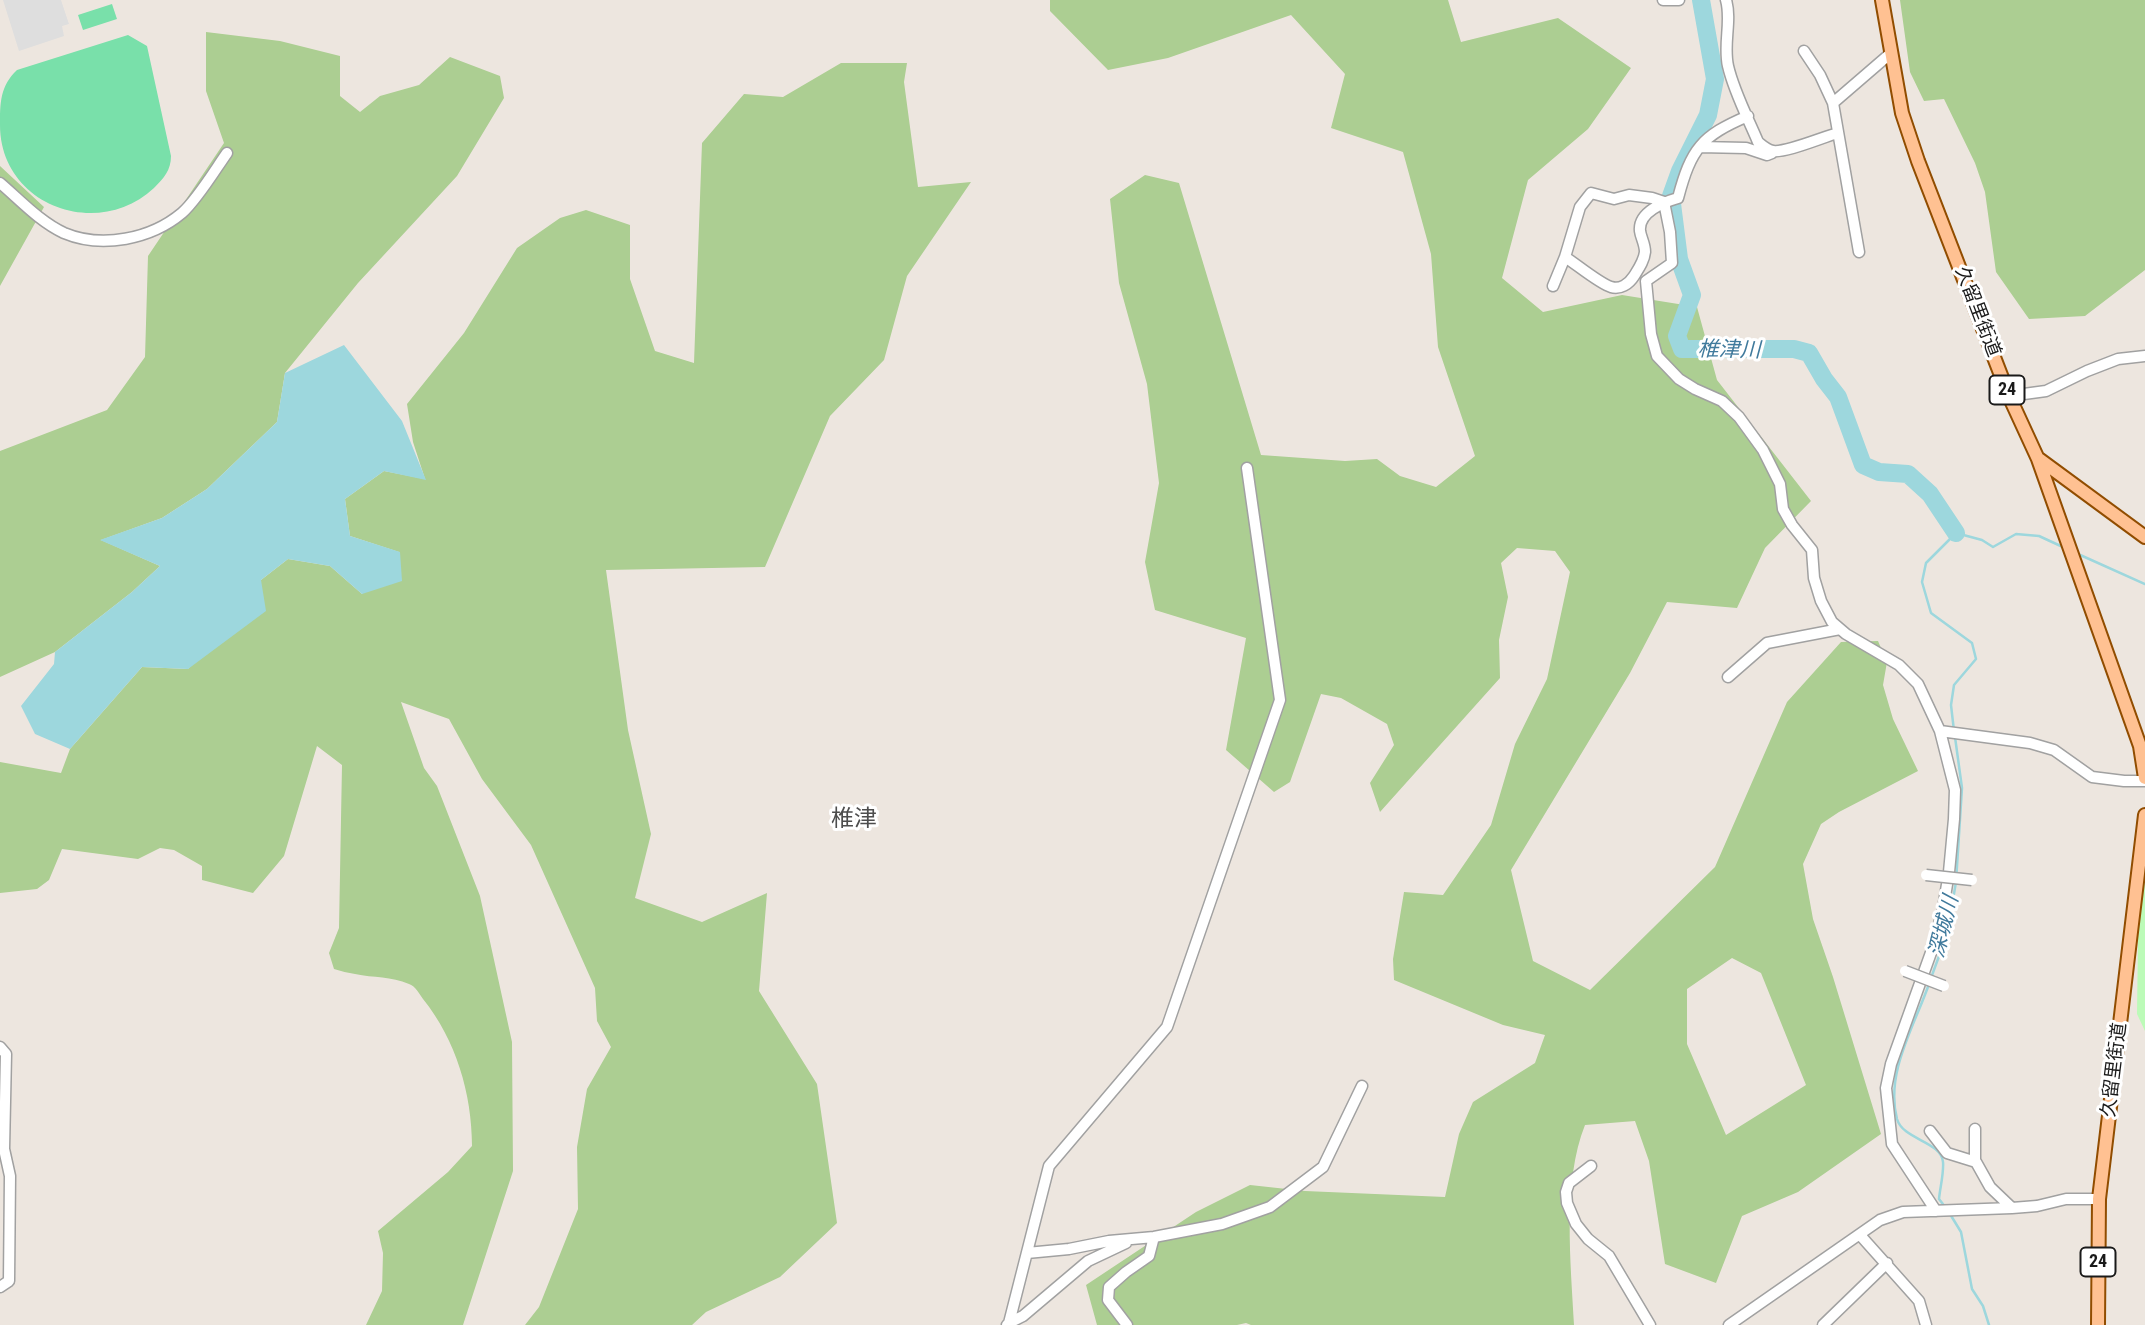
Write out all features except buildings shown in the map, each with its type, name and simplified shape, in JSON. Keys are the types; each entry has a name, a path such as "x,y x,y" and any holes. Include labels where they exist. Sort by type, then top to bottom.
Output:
{"main road":[{"name":"久留里街道","path":"1882,0 1902,113 1918,161 2009,396 2038,459 2140,746 2145,779"},
{"path":"2038,459 2145,537"},
{"name":"久留里街道","path":"2098,1325 2099,1199 2145,815"}],"street":[{"path":"1663,0 1679,0"},
{"path":"1726,0 1728,65 1759,142 1766,149 1776,152"},
{"path":"1804,51 1820,75 1833,103 1859,252"},
{"path":"1833,103 1891,52"},
{"path":"1565,257 1611,287 1621,287 1631,281 1643,261 1645,248 1640,230 1641,222 1664,202 1678,198 1685,173 1707,138 1722,127 1748,116"},
{"path":"1700,147 1746,148 1767,155 1838,132"},
{"path":"0,183 47,222 65,233 91,240 124,239 154,230 182,212 228,153"},
{"path":"1553,286 1580,206 1591,193 1614,199 1629,194 1664,202"},
{"path":"1664,202 1672,263 1646,281 1651,334 1657,356 1679,379 1722,401 1740,417 1763,450 1780,484 1783,509 1812,550 1814,578 1821,601 1832,622 1899,665 1918,684 1940,731 1955,790 1949,872 1933,947 1891,1064 1886,1088 1892,1144 1936,1212"},
{"path":"2009,396 2046,391 2118,359 2145,356"},
{"path":"1010,1324 1049,1166 1167,1027 1280,700 1247,468"},
{"path":"1728,677 1767,643 1840,629"},
{"path":"1940,731 2030,743 2054,750 2092,777 2124,782 2145,779"},
{"path":"1926,875 1972,880"},
{"path":"1905,971 1944,986"},
{"path":"0,1047 6,1054 4,1149 10,1176 9,1281 0,1287"},
{"path":"1027,1253 1154,1237 1222,1224 1270,1207 1323,1167 1362,1086"},
{"path":"1975,1129 1975,1161 1990,1187 2012,1208"},
{"path":"1930,1131 1947,1153 1975,1161"},
{"path":"1591,1166 1569,1183 1567,1203 1576,1224 1588,1239 1609,1256 1650,1325"},
{"path":"1729,1325 1880,1220 1903,1212 2012,1208 2037,1206 2066,1199 2099,1199"},
{"path":"1860,1235 1919,1301 1926,1325"},
{"path":"1127,1325 1108,1300 1109,1287 1149,1256 1154,1237"},
{"path":"1010,1324 1092,1258 1136,1238"},
{"path":"1091,1245 1092,1258"},
{"path":"1823,1325 1887,1263"}],"green space":[{"path":"1050,0 1448,0 1461,42 1558,18 1631,68 1588,129 1528,180 1502,278 1543,312 1622,295 1697,307 1717,380 1811,501 1765,548 1737,608 1667,602 1630,673 1511,870 1533,961 1590,990 1715,867 1787,702 1841,642 1878,641 1887,662 1883,685 1893,719 1918,771 1821,824 1803,864 1813,919 1881,1134 1798,1192 1742,1216 1716,1283 1665,1264 1649,1161 1635,1121 1585,1125 1578,1147 1573,1172 1570,1224 1574,1325 1097,1325 1086,1285 1196,1212 1250,1185 1305,1191 1445,1197 1459,1134 1473,1102 1535,1063 1545,1035 1503,1025 1394,980 1393,959 1404,892 1443,895 1491,825 1515,744 1547,679 1570,572 1555,551 1517,548 1501,563 1508,597 1499,640 1500,678 1380,812 1370,783 1394,745 1387,724 1341,698 1321,694 1290,782 1274,792 1226,750 1246,638 1155,610 1145,562 1159,483 1147,384 1119,283 1110,199 1145,175 1179,183 1261,455 1345,461 1377,459 1400,476 1436,487 1475,456 1438,347 1431,254 1403,152 1331,128 1345,74 1291,15 1168,58 1108,70 1050,11","holes":["1732,958 1761,973 1806,1085 1726,1135 1687,1044 1687,989"]},
{"path":"1900,0 2145,0 2145,270 2085,316 2029,319 1996,272 1985,192 1975,163 1944,99 1924,101 1910,72"},
{"path":"112,4 117,19 83,30 78,15"},
{"path":"206,32 280,41 340,56 340,96 360,112 380,96 419,85 450,57 500,76 504,98 457,176 358,283 285,373 277,422 207,489 162,518 101,540 160,566 132,592 55,652 0,677 0,451 107,410 145,357 148,256 224,143 206,91"},
{"path":"128,35 147,46 171,156 168,170 154,188 131,204 106,212 80,212 56,206 34,194 16,176 4,153 0,125 4,89 17,70"},
{"path":"841,63 907,63 904,82 918,187 971,182 907,276 884,360 830,416 765,567 606,570 628,730 651,834 635,898 702,922 767,893 759,991 817,1084 837,1223 780,1277 706,1312 692,1325 525,1325 539,1307 578,1209 577,1147 587,1089 611,1047 597,1021 595,988 531,845 482,779 449,719 401,702 424,768 437,786 480,896 512,1042 513,1171 463,1325 366,1325 382,1291 383,1253 378,1231 448,1172 472,1146 469,1107 460,1068 445,1032 417,990 396,980 334,969 329,953 339,928 342,765 317,746 284,856 253,893 202,880 202,866 174,850 160,848 138,859 62,849 49,880 37,889 0,893 0,762 61,773 70,749 142,667 188,669 261,580 288,559 330,566 362,594 399,552 350,536 345,499 384,471 425,479 413,442 407,404 464,333 517,248 560,218 586,210 630,225 630,279 655,351 694,363 702,143 744,94 783,97"},
{"path":"0,166 44,207 0,286"},
{"path":"2139,872 2145,874 2145,1031 2137,1014"}],"shaded area":[{"path":"3,0 61,0 69,24 62,26 64,36 19,51"}],"water":[{"path":"344,345 402,421 426,480 384,471 345,499 350,536 400,552 402,581 362,594 330,566 288,559 261,580 266,611 188,669 142,667 70,749 35,734 21,706 54,664 55,652 132,592 160,566 100,540 162,518 207,489 277,422 285,373"}],"waterway":[{"name":"椎津川","path":"1701,0 1715,79 1708,115 1680,171 1671,196 1679,259 1692,295 1677,336 1682,349 1794,349 1809,353 1838,397 1863,465 1879,472 1908,474 1930,494 1956,533"},
{"name":"深城川","path":"1954,731 1951,705 1954,685 1976,659 1972,643 1931,613 1922,582 1926,563 1956,533 1982,540 1993,547 2016,534 2039,536 2065,548"},
{"path":"2078,554 2145,584"},
{"name":"深城川","path":"1931,978 1942,948 1956,882 1962,788 1955,737"},
{"name":"深城川","path":"1929,984 1903,1050 1894,1102 1897,1119 1906,1132 1936,1149 1941,1155 1943,1166 1939,1199 1946,1208"},
{"name":"深城川","path":"1950,1214 1961,1232 1972,1289 1983,1306 1989,1325"}],"district":[{"name":"椎津","path":"854,820"}]}
